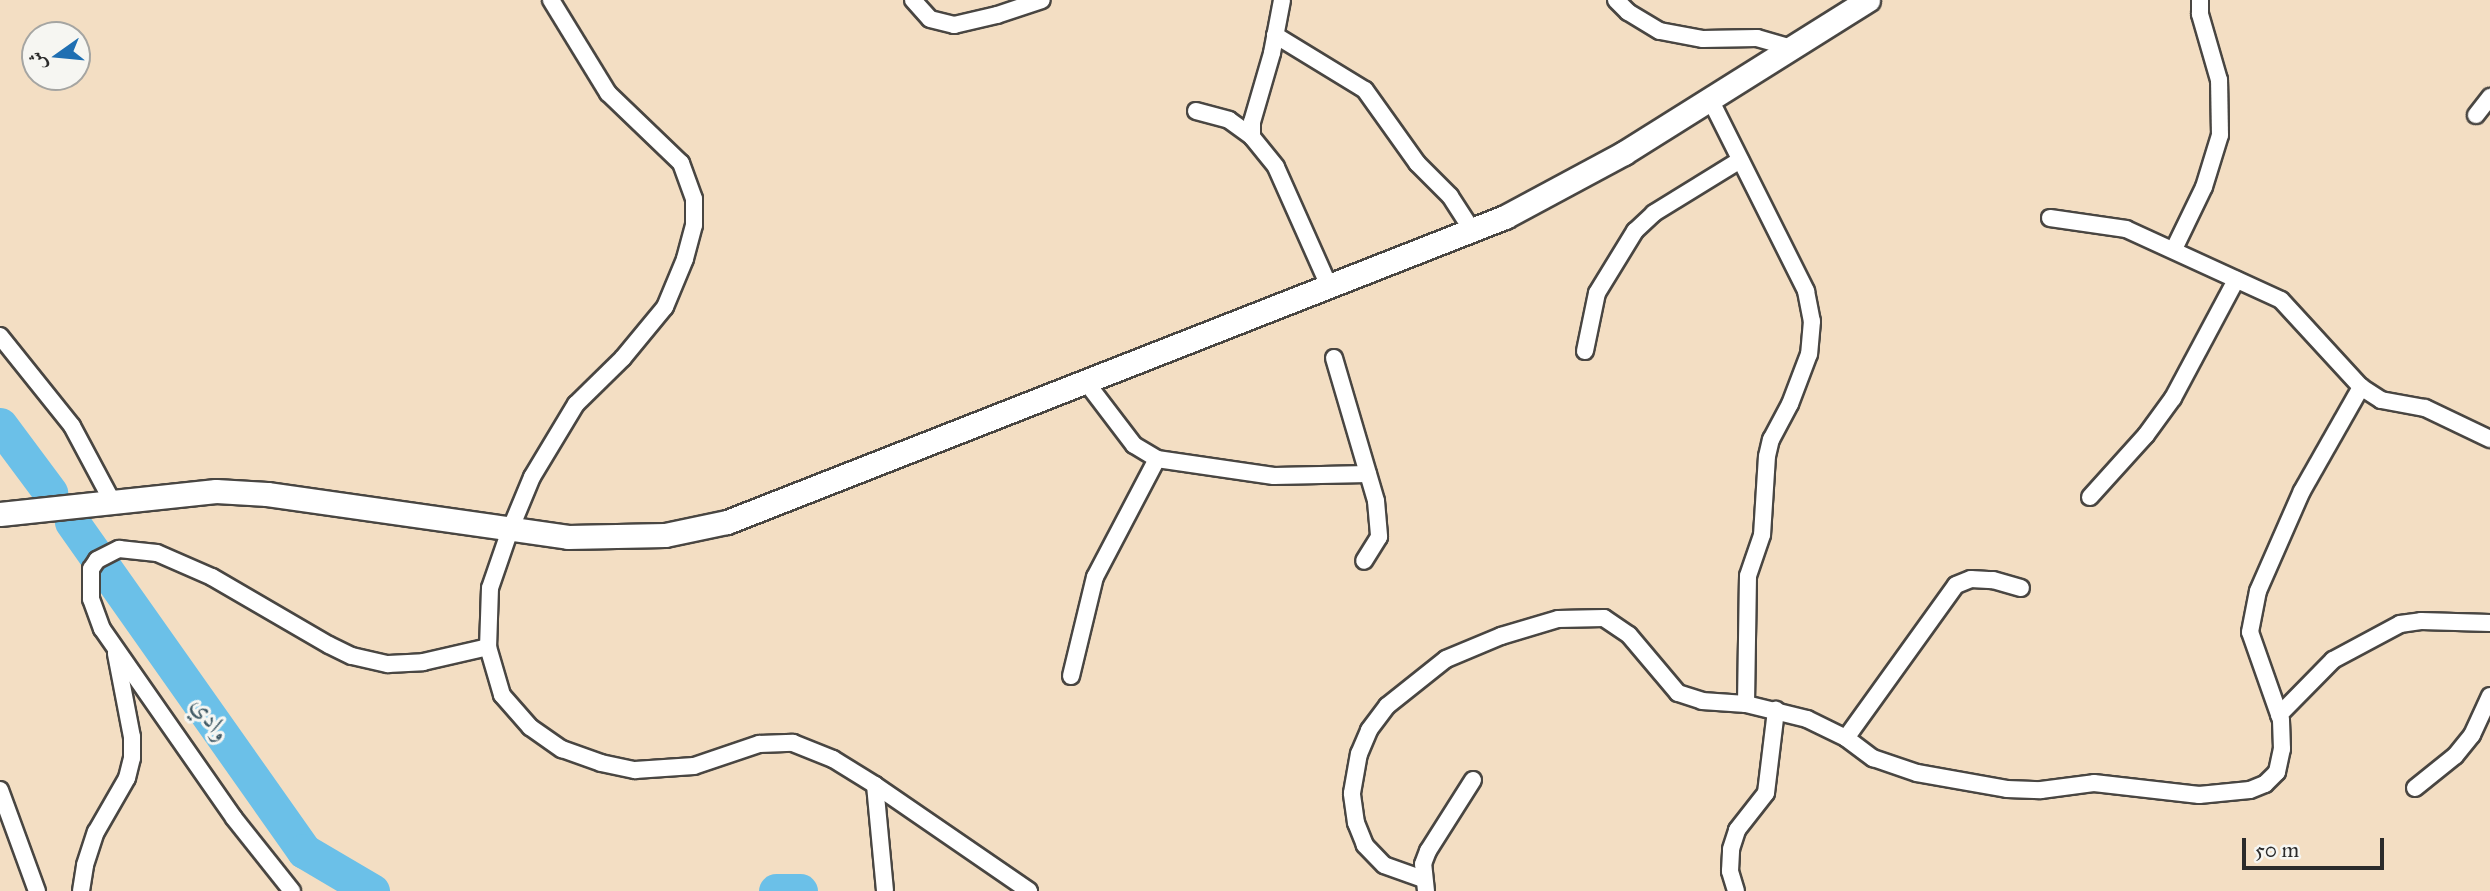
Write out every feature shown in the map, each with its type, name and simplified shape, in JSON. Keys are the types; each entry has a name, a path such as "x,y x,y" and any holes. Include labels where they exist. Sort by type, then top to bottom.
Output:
{"main road":[{"path":"0,514 216,491 267,494 568,537 665,535 727,522 1505,217 1625,153 1868,0"}],"street":[{"path":"551,0 608,93 681,163 694,199 694,225 685,259 664,307 623,358 576,404 532,477 510,530 490,588 488,647 502,695 530,727 562,749 635,770 694,766 759,744 793,743 833,759 875,785 1029,891"},
{"path":"913,0 930,19 954,25 997,15 1042,0"},
{"path":"1252,137 1252,122 1282,0"},
{"path":"1616,0 1628,12 1660,31 1703,39 1757,38 1791,48"},
{"path":"2174,248 2204,187 2220,135 2222,101 2219,80 2200,15 2200,0"},
{"path":"1275,35 1365,90 1417,163 1450,196 1472,230"},
{"path":"2476,115 2490,97"},
{"path":"1710,99 1806,291 1812,321 1808,354 1790,404 1770,439 1767,456 1762,535 1748,576 1745,704"},
{"path":"1196,111 1229,120 1252,137 1276,167 1329,286"},
{"path":"1586,351 1597,293 1635,231 1654,213 1740,160"},
{"path":"2050,218 2126,229 2174,248 2281,300 2361,387 2381,400 2425,408 2490,439"},
{"path":"2090,497 2146,435 2173,398 2236,280"},
{"path":"0,336 72,426 112,501"},
{"path":"1334,358 1376,501 1380,537 1364,561"},
{"path":"1086,382 1135,445 1157,459 1273,476 1368,474"},
{"path":"1473,780 1428,851 1424,885 1384,865 1365,845 1356,823 1352,793 1359,754 1368,730 1387,706 1446,659 1501,636 1558,619 1604,618 1629,635 1678,693 1702,701 1745,704 1807,719 1846,738 1873,758 1900,768 2007,789 2041,790 2094,783 2199,795 2250,790 2265,785 2277,772 2282,749 2279,715 2250,632 2258,591 2302,491 2361,387"},
{"path":"1071,676 1095,577 1157,459"},
{"path":"292,891 234,818 95,614 90,582 91,569 97,560 119,550 157,553 212,577 352,656 388,664 423,662 488,647"},
{"path":"1846,738 1956,585 1971,579 1993,580 2021,589"},
{"path":"2279,715 2333,660 2400,624 2421,621 2490,623"},
{"path":"81,891 85,865 96,832 127,778 132,758 132,737 115,647"},
{"path":"2415,788 2455,756 2472,735 2490,696"},
{"path":"1736,891 1730,871 1731,849 1737,830 1766,793 1776,710"},
{"path":"875,785 886,891"},
{"path":"0,790 37,891"}],"waterway":[{"name":"وادي","path":"0,425 50,492"},
{"name":"وادي","path":"72,522 304,851 372,891"},
{"name":"وادي","path":"776,891 800,891"}]}
